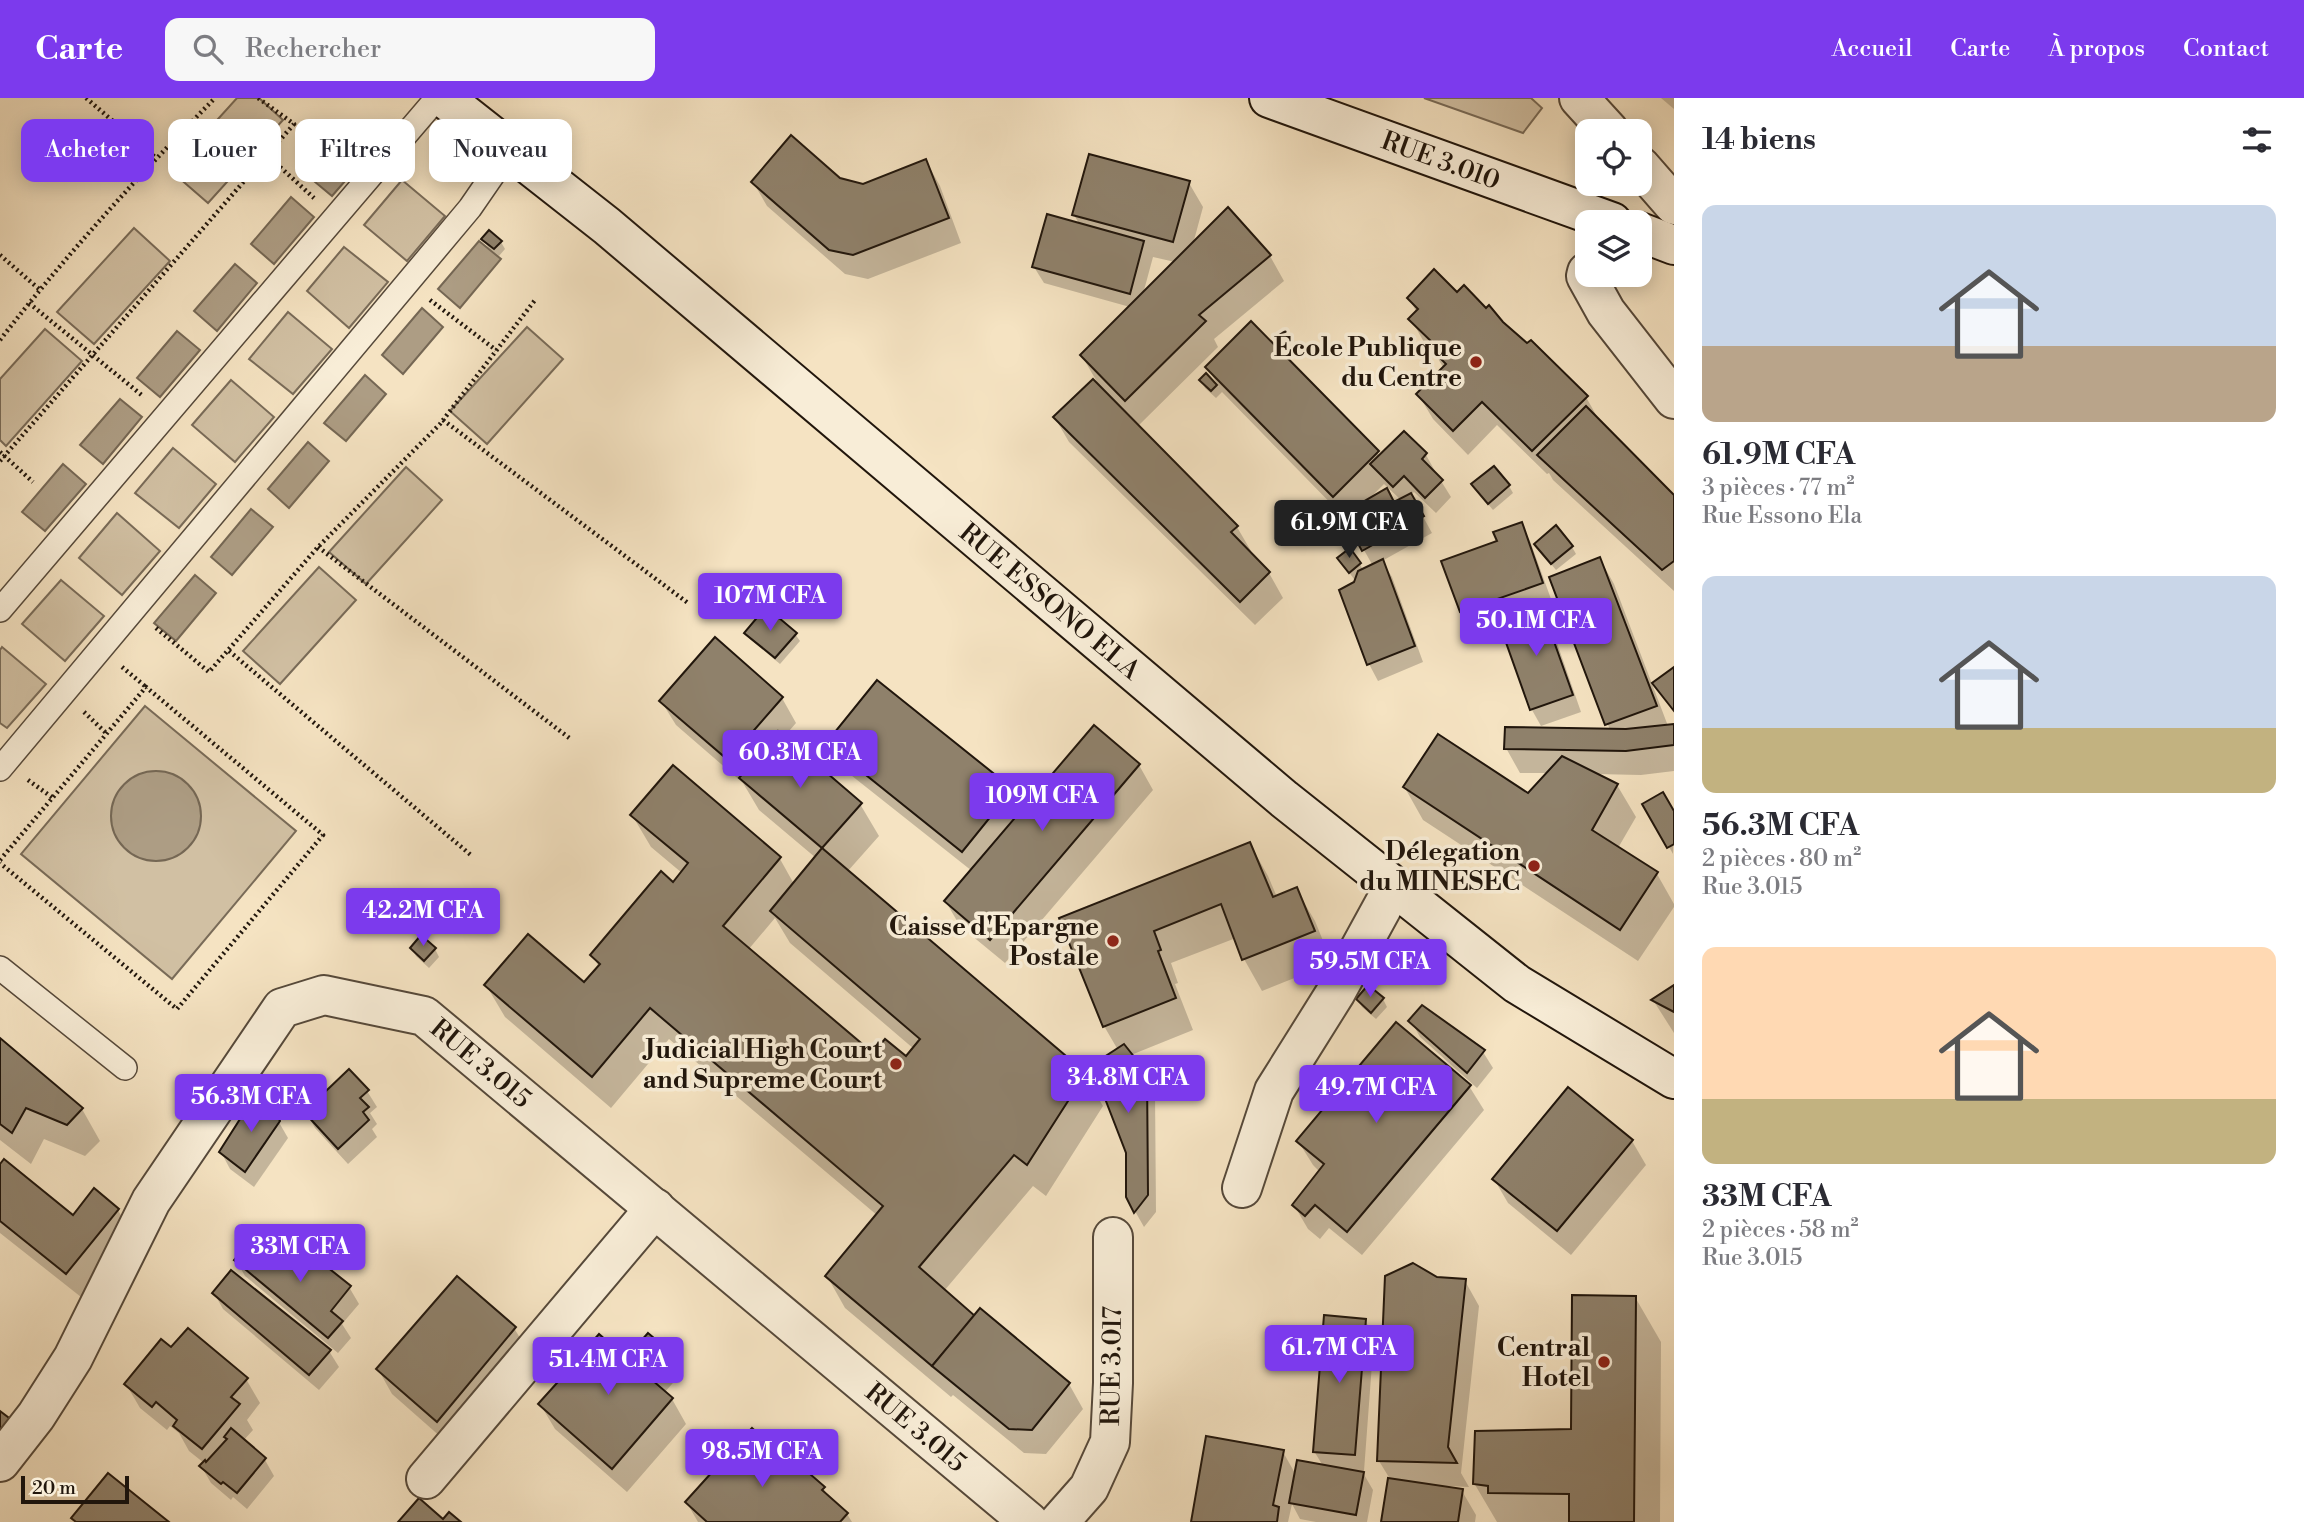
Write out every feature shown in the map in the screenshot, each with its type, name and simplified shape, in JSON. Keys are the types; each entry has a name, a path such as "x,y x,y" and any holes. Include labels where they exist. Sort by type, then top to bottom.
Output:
{"street":[{"name":"RUE 3.010","path":"1269,98 1575,210"},
{"path":"1579,98 1598,119"},
{"name":"RUE ESSONO ELA","path":"453,101 474,119"},
{"path":"1652,180 1674,205"},
{"name":"RUE ESSONO ELA","path":"551,182 607,226 1284,799 1517,984 1674,1079"},
{"path":"1652,237 1674,245"},
{"path":"1592,287 1606,312 1674,399"},
{"path":"1242,1188 1274,1091 1336,992 1394,886"},
{"name":"RUE 3.015","path":"0,1462 36,1416 73,1358 151,1201 282,1007 324,995 424,1016 1029,1522"},
{"path":"426,1479 655,1208"},
{"name":"RUE 3.017","path":"1059,1522 1089,1488 1110,1442 1113,1383 1113,1237"}],"lane":[{"path":"0,610 335,217 453,101"},
{"path":"0,769 470,208 488,182"},
{"path":"0,968 125,1068"}],"path":[{"path":"86,98 156,158"},
{"path":"0,341 39,289 156,158 215,98"},
{"path":"258,98 294,124 281,140"},
{"path":"281,168 335,217"},
{"path":"33,482 1,456 245,182"},
{"path":"0,255 39,289"},
{"path":"407,282 496,350"},
{"path":"133,610 209,672 318,547 443,420 535,300"},
{"path":"29,303 166,415"},
{"path":"443,420 688,603"},
{"path":"318,547 572,740"},
{"path":"229,651 472,856"},
{"path":"146,687 323,835 177,1009 0,861 146,687"}],"shaded area":[{"path":"237,98 259,98 283,120 281,122 281,119 218,119"},
{"path":"1424,98 1531,98 1542,108 1523,133"},
{"path":"184,182 227,182 208,203"},
{"path":"315,182 344,182 332,196"},
{"path":"400,182 404,182 445,216 407,261 364,225"},
{"path":"291,197 314,217 274,264 251,244"},
{"path":"134,228 170,261 94,344 57,312"},
{"path":"479,241 501,259 460,308 438,289"},
{"path":"344,247 388,282 349,328 307,291"},
{"path":"235,264 257,283 217,331 194,311"},
{"path":"422,308 443,327 403,374 382,355"},
{"path":"288,312 332,349 293,394 249,359"},
{"path":"527,327 563,359 487,444 450,411"},
{"path":"45,329 82,361 6,446 0,440 0,379"},
{"path":"177,331 200,350 160,397 137,378"},
{"path":"365,375 386,394 346,441 324,423"},
{"path":"231,380 274,417 235,462 192,425"},
{"path":"120,399 142,417 103,464 80,445"},
{"path":"308,442 329,461 289,508 268,489"},
{"path":"173,448 216,484 179,528 135,493"},
{"path":"63,464 86,484 45,531 22,512"},
{"path":"406,467 442,500 366,584 329,552"},
{"path":"251,509 273,527 232,575 211,557"},
{"path":"117,513 160,551 122,595 79,558"},
{"path":"319,567 356,600 280,684 243,651"},
{"path":"195,575 216,593 176,641 154,623"},
{"path":"61,580 104,616 65,661 22,624"},
{"path":"2,647 46,684 7,728 0,723"},
{"path":"145,706 296,831 172,979 21,854"},
{"path":"156,771 173,775 188,784 197,799 201,816 197,833 188,848 173,857 156,861 139,857 124,848 115,833 111,816 115,799 124,784 139,775"}],"building":[{"path":"791,135 840,178 863,184 926,159 949,218 853,255 829,250 751,182"},
{"path":"1089,154 1190,181 1173,242 1072,215"},
{"path":"1228,207 1271,255 1199,315 1206,321 1125,401 1080,355"},
{"path":"1047,214 1144,241 1130,294 1032,267"},
{"path":"489,230 502,241 494,249 481,239"},
{"path":"1434,269 1457,292 1464,285 1486,308 1489,305 1503,322 1527,343 1531,340 1588,396 1532,451 1482,402 1453,431 1416,394 1446,364 1431,349 1435,345 1408,319 1418,309 1407,298"},
{"path":"1251,321 1379,451 1333,497 1205,367"},
{"path":"1206,373 1217,385 1211,391 1199,380"},
{"path":"1093,379 1238,526 1231,532 1270,572 1240,602 1053,417"},
{"path":"1586,406 1674,495 1674,561 1662,570 1537,455"},
{"path":"1404,431 1427,453 1422,459 1443,480 1425,498 1404,476 1393,487 1370,464"},
{"path":"1494,466 1510,485 1488,504 1471,484"},
{"path":"1387,488 1394,502 1411,493 1424,516 1362,551 1342,514"},
{"path":"1522,522 1543,583 1460,612 1441,561 1497,541 1493,532"},
{"path":"1556,525 1573,546 1551,564 1534,544"},
{"path":"1350,548 1361,563 1349,573 1337,558"},
{"path":"1600,557 1657,706 1605,725 1549,577"},
{"path":"1383,559 1415,646 1367,665 1339,590 1354,582 1358,571"},
{"path":"1541,605 1573,695 1530,710 1498,620"},
{"path":"766,607 797,633 775,658 744,633"},
{"path":"715,637 783,697 728,760 659,701"},
{"path":"1674,667 1674,711 1652,683"},
{"path":"877,680 1013,789 962,852 826,743"},
{"path":"1674,724 1674,745 1626,751 1504,749 1505,727 1626,729"},
{"path":"1094,725 1140,764 990,940 944,901"},
{"path":"778,731 862,803 822,848 739,778"},
{"path":"1438,734 1528,793 1562,756 1618,784 1592,830 1658,872 1620,930 1403,787"},
{"name":"Judicial High Court and Supreme Court","path":"673,765 781,857 723,926 873,1053 885,1039 906,1056 920,1039 770,911 822,848 1086,1073 1027,1165 1014,1155 919,1267 975,1316 932,1366 825,1276 883,1206 650,1008 592,1077 484,985 528,934 584,982 600,964 590,955 661,871 673,882 688,863 630,815"},
{"path":"1663,792 1674,811 1674,844 1667,848 1642,804"},
{"name":"Caisse d'Epargne Postale","path":"1250,842 1273,897 1297,887 1315,931 1242,960 1221,904 1154,931 1161,950 1158,951 1176,998 1103,1027 1059,918"},
{"path":"421,935 436,948 424,961 410,948"},
{"path":"1368,985 1384,998 1371,1013 1356,999"},
{"path":"1674,985 1674,1012 1651,1000"},
{"path":"1422,1005 1485,1050 1467,1073 1408,1021"},
{"path":"1396,1022 1471,1085 1347,1232 1315,1205 1305,1216 1292,1205 1324,1164 1296,1141"},
{"path":"0,1038 83,1108 67,1125 26,1108 12,1133 0,1124"},
{"path":"1124,1044 1147,1073 1148,1195 1134,1213 1126,1197 1126,1153 1092,1065"},
{"path":"349,1069 369,1090 360,1098 369,1107 363,1112 369,1120 338,1149 304,1112"},
{"path":"1568,1087 1633,1140 1557,1231 1492,1179"},
{"path":"259,1096 271,1104 280,1121 245,1172 219,1152 242,1116 245,1117"},
{"path":"4,1159 73,1215 94,1188 119,1209 66,1274 0,1221 0,1164"},
{"path":"249,1242 278,1266 297,1243 351,1286 331,1311 343,1321 328,1338 234,1260"},
{"path":"1413,1263 1437,1277 1466,1279 1448,1447 1457,1463 1377,1461 1385,1276"},
{"path":"231,1270 331,1350 309,1375 212,1293"},
{"path":"457,1276 516,1327 437,1422 376,1369"},
{"name":"Central Hotel","path":"1572,1295 1636,1296 1634,1522 1569,1522 1569,1494 1488,1493 1488,1486 1473,1484 1475,1431 1571,1429"},
{"path":"980,1308 1070,1383 1032,1430 1009,1429 932,1366"},
{"path":"1324,1315 1366,1319 1355,1455 1313,1452"},
{"path":"188,1328 248,1378 231,1397 240,1404 202,1449 173,1426 177,1420 156,1402 152,1407 124,1384 161,1339 171,1347"},
{"path":"648,1333 667,1349 645,1374 673,1398 612,1469 538,1404 566,1373 561,1368 573,1354 578,1358 599,1334 626,1358"},
{"path":"0,1411 17,1424 0,1446"},
{"path":"231,1428 266,1458 237,1493 199,1466 227,1439 224,1437"},
{"path":"752,1428 799,1470 802,1467 825,1487 822,1490 848,1513 840,1522 707,1522 685,1502"},
{"path":"1206,1436 1284,1450 1273,1505 1279,1507 1277,1522 1191,1522"},
{"path":"1297,1460 1364,1472 1356,1515 1289,1503"},
{"path":"108,1473 169,1522 76,1522 71,1518"},
{"path":"1388,1478 1463,1489 1458,1522 1381,1522"},
{"path":"419,1498 443,1519 449,1512 461,1522 398,1522"}],"place":[{"name":"École Publique du Centre","path":"1476,362"},
{"name":"Délegation du MINESEC","path":"1534,866"},
{"name":"Caisse d'Epargne Postale","path":"1113,941"},
{"name":"Judicial High Court and Supreme Court","path":"896,1064"},
{"name":"Central Hotel","path":"1604,1362"}]}
